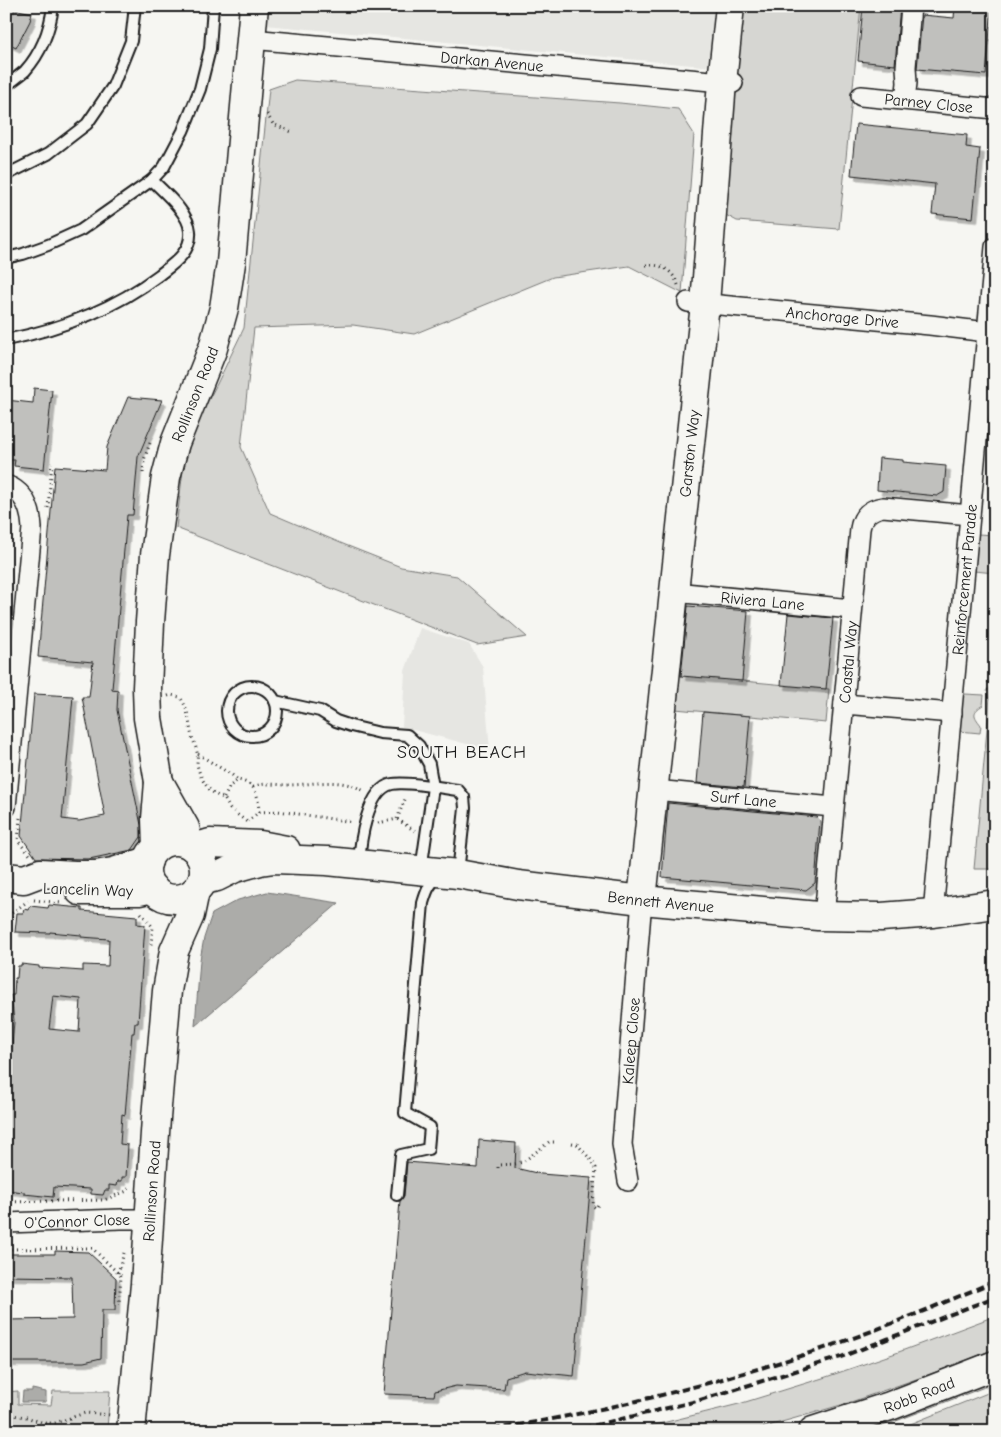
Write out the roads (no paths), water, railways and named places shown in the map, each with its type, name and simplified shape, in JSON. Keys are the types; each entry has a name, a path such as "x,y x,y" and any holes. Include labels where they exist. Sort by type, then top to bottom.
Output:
{"street":[{"name":"Rollinson Road","path":"153,854 159,782 148,718 147,688 155,555 166,477 175,443 213,348 224,308 231,263 254,6"},
{"name":"Garston Way","path":"642,900 674,592 692,300 728,83 730,6"},
{"path":"905,100 911,6"},
{"name":"Darkan Avenue","path":"251,39 728,83"},
{"name":"Parney Close","path":"861,96 995,109"},
{"name":"Reinforcement Parade","path":"933,913 970,515 991,332 995,247"},
{"name":"Anchorage Drive","path":"692,300 991,332"},
{"path":"6,485 15,488 24,498 31,517 32,528 12,681 14,810"},
{"name":"Coastal Way","path":"824,916 860,525 864,516 876,508 888,507 970,515"},
{"name":"Riviera Lane","path":"674,592 852,609"},
{"path":"844,704 952,713"},
{"name":"Rollinson Road","path":"159,782 185,828 192,846"},
{"name":"Surf Lane","path":"653,792 834,807"},
{"name":"Bennett Avenue","path":"192,846 246,833 268,846 327,861"},
{"path":"173,841 192,846 200,854 203,862 204,871 199,886 187,896 178,898 151,897 146,870 153,854 165,843 173,841"},
{"name":"Lancelin Way","path":"22,872 96,875 119,870 153,854"},
{"name":"Bennett Avenue","path":"199,886 235,868 260,860 274,859 327,861 440,873 518,885 642,900 824,916 881,917 933,913 995,904"},
{"name":"Lancelin Way","path":"22,872 35,887 70,891 138,891 151,897"},
{"name":"Rollinson Road","path":"163,949 190,915 199,886"},
{"name":"Rollinson Road","path":"118,1423 142,1328 156,1118 167,991 163,949 151,897"},
{"name":"Kaleep Close","path":"628,1181 622,1144 642,900"},
{"name":"O'Connor Close","path":"6,1223 121,1218 149,1219"},
{"name":"Robb Road","path":"813,1431 890,1406 995,1365"}],"lane":[{"path":"6,86 25,70 41,48 51,23 53,6"},
{"path":"6,175 48,154 87,124 113,86 131,41 135,6"},
{"path":"6,258 48,245 81,230 152,180 164,167 183,131 200,89 210,49 212,6"},
{"path":"6,340 61,326 108,307 146,285 178,261 188,244 190,229 186,218 152,180"},
{"path":"275,701 277,709 273,725 261,735 253,737 238,733 228,720 226,712 232,695 238,689 246,686 255,686 264,688 275,701 320,711 336,721 351,726 380,733 408,735 419,746 429,764 432,787 426,833 440,873"},
{"path":"359,865 360,841 365,824 377,795 390,784 410,784 458,790 464,797 466,808 440,873 429,886 423,903 404,1113 430,1126 428,1149 401,1155 397,1195"}],"railway":[{"path":"481,1431 601,1409 759,1369 872,1331 995,1281"},
{"path":"571,1431 697,1401 841,1357 995,1297"}],"district":[{"name":"SOUTH BEACH","path":"462,752"}]}
